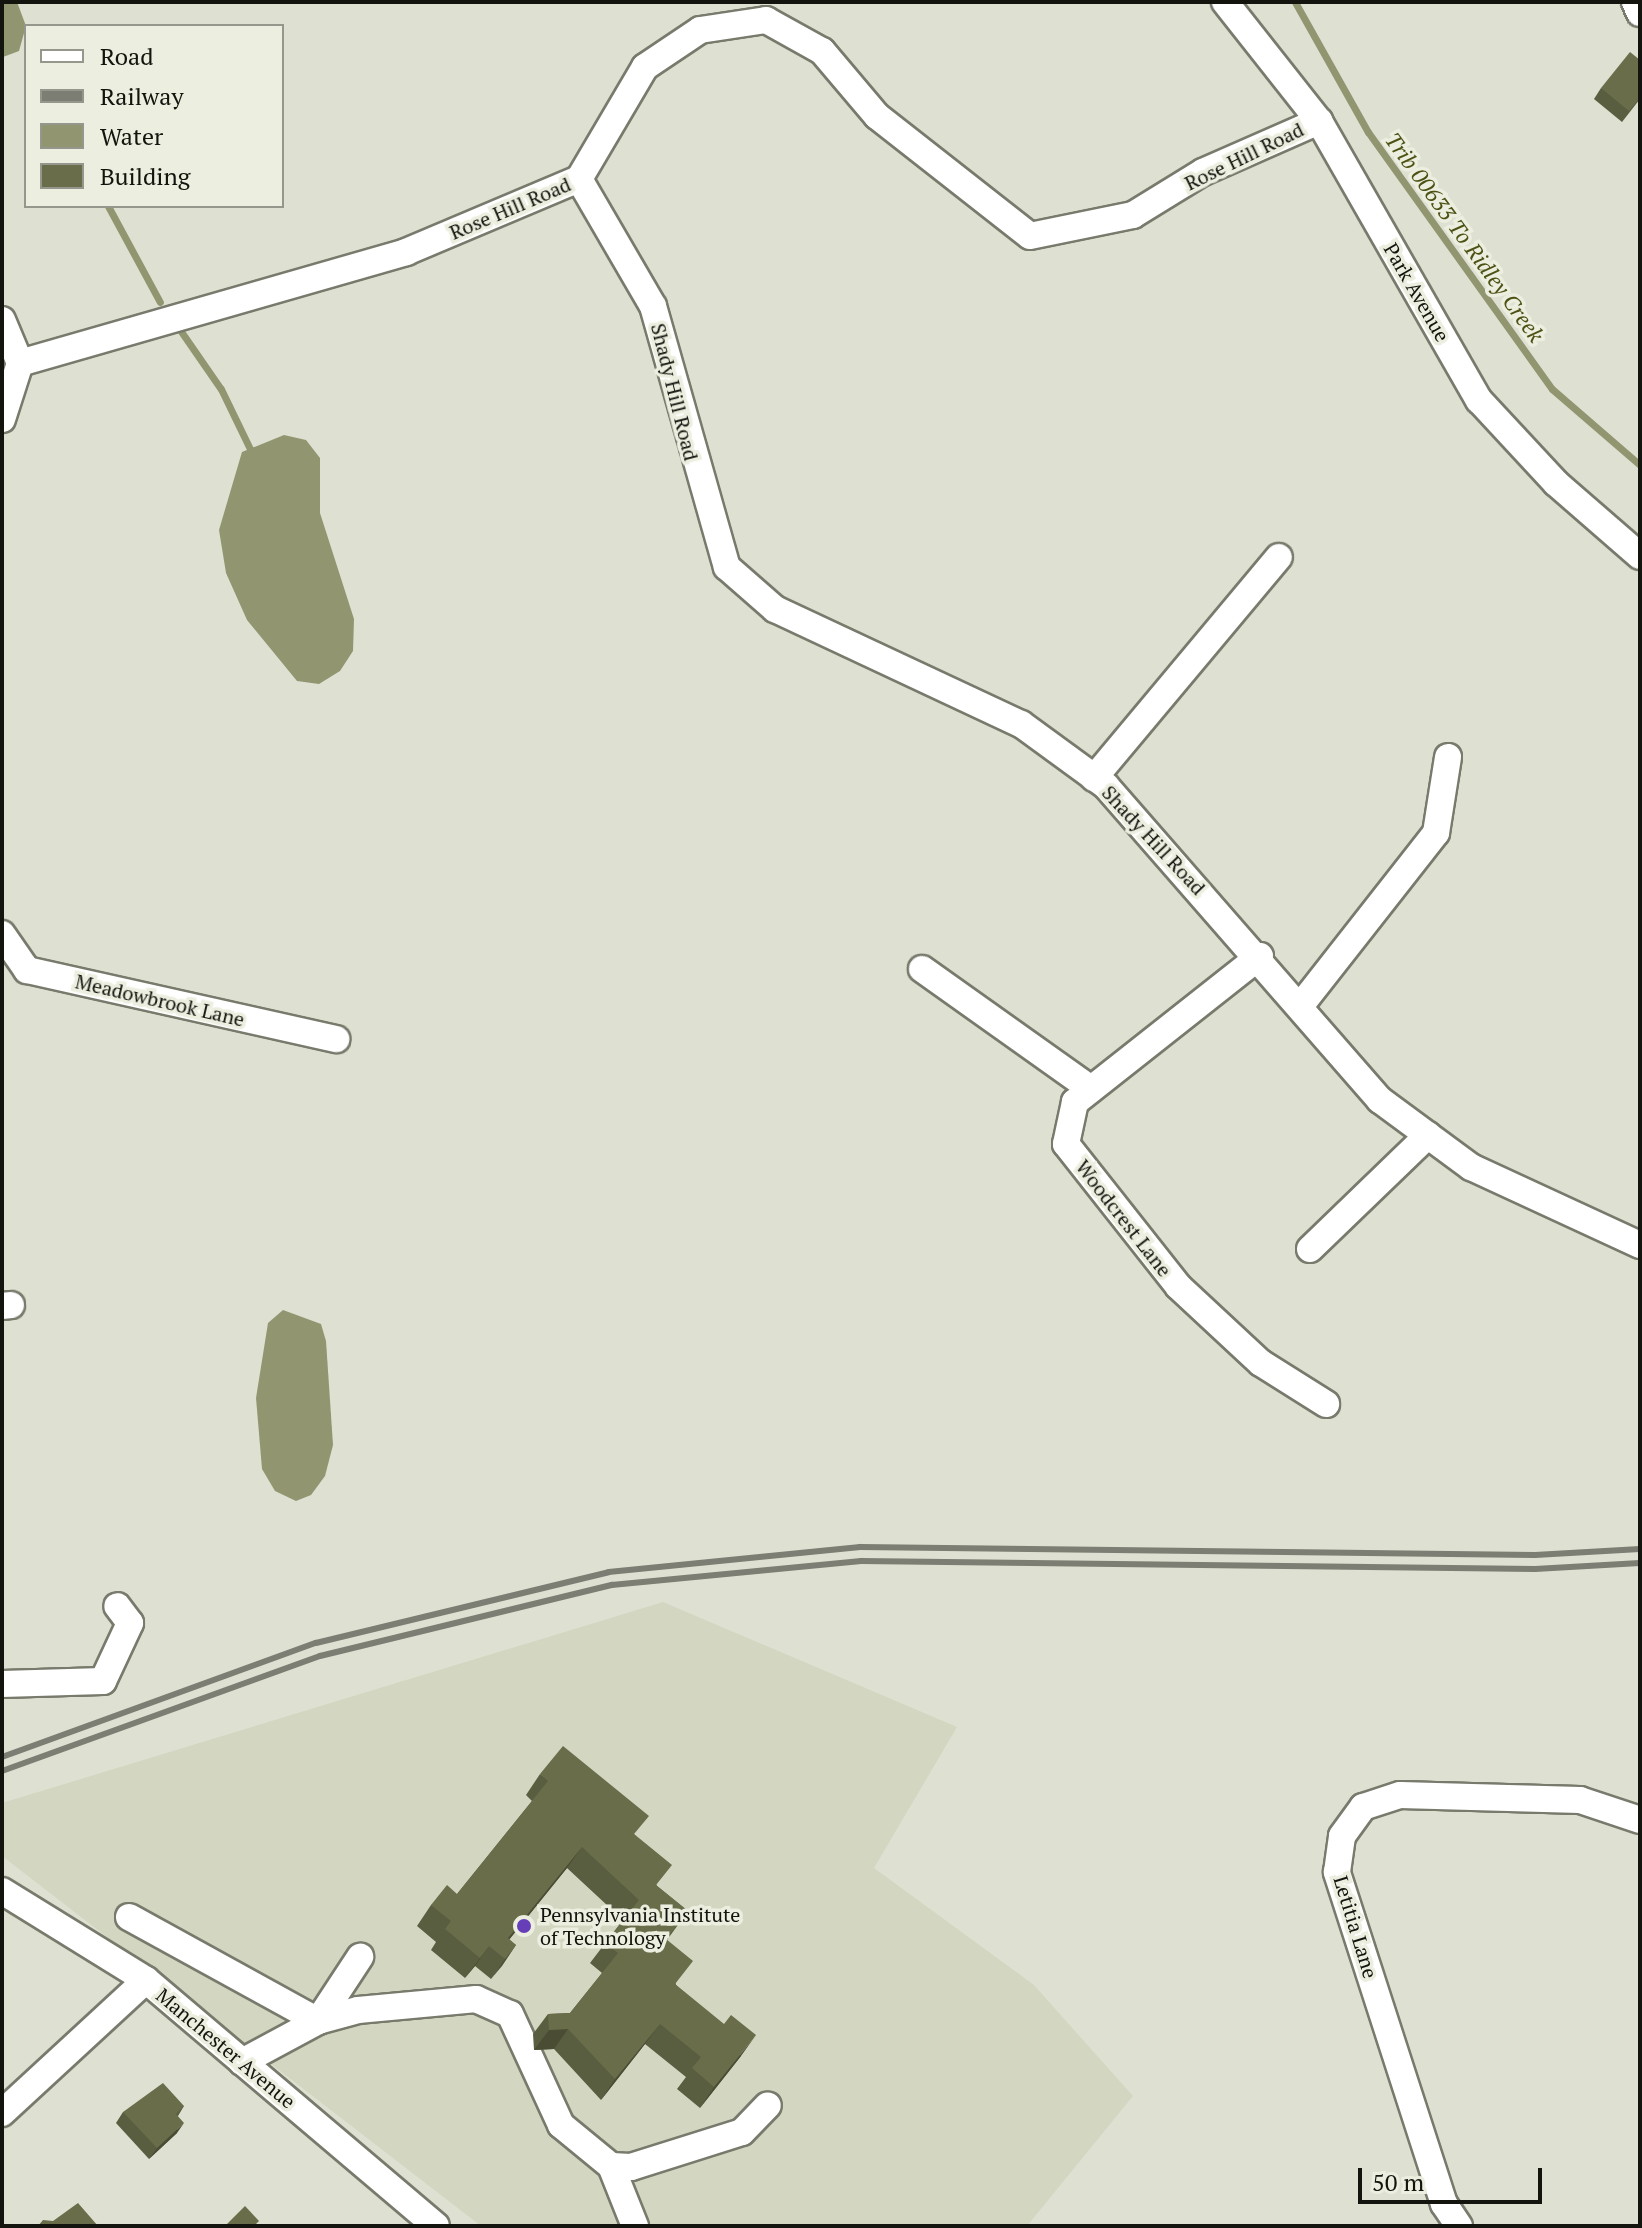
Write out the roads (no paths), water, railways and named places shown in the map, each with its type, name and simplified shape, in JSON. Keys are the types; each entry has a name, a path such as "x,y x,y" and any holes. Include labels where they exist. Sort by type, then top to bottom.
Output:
{"street":[{"name":"Park Avenue","path":"1225,2 1319,121 1479,400 1556,483 1640,556"},
{"path":"1635,2 1640,13"},
{"name":"Rose Hill Road","path":"20,363 406,252 579,179 645,67 700,30 766,20 822,51 877,116 1030,236 1133,215 1203,172 1319,121"},
{"name":"Shady Hill Road","path":"579,179 653,306 727,567 775,609 1021,724 1094,778 1260,956 1380,1100 1471,1167 1640,1245"},
{"path":"2,320 20,363 2,419"},
{"path":"1094,778 1279,557"},
{"path":"1301,1005 1436,833 1448,757"},
{"name":"Meadowbrook Lane","path":"2,934 27,970 336,1039"},
{"name":"Woodcrest Lane","path":"1260,956 1075,1102 1066,1144 1178,1286 1261,1363 1326,1404"},
{"path":"922,969 1091,1089"},
{"path":"1310,1249 1428,1135"},
{"path":"2,1684 103,1681 130,1623 117,1606"},
{"name":"Letitia Lane","path":"1459,2226 1444,2204 1337,1872 1342,1836 1363,1807 1400,1795 1580,1800 1640,1820"},
{"name":"Manchester Avenue","path":"2,1891 146,1980 436,2226"},
{"path":"129,1917 318,2021"},
{"path":"318,2021 360,1957"},
{"path":"2,2113 146,1980"},
{"path":"242,2062 318,2021 426,1998 500,2005 520,2030 561,2125 611,2166 635,2226"},
{"path":"611,2166 631,2167 742,2132 768,2105"}],"water":[{"path":"2,2 17,2 25,24 24,33 19,51 3,57"},
{"path":"284,435 306,440 320,458 320,513 354,619 353,651 340,671 319,684 297,681 247,620 226,573 219,530 242,452"},
{"path":"283,1310 321,1324 326,1341 333,1445 325,1476 311,1495 296,1501 275,1491 262,1469 256,1398 268,1323"}],"waterway":[{"name":"Trib 00633 To Ridley Creek","path":"1295,2 1368,132 1552,389 1640,465"},
{"path":"109,208 160,302"},
{"path":"178,327 221,389 250,449"}],"railway":[{"path":"2,1757 316,1643 609,1572 860,1547 1535,1555 1640,1549"},
{"path":"2,1771 320,1656 612,1585 861,1561 1535,1569 1640,1563"}],"place":[{"name":"Pennsylvania Institute of Technology","path":"524,1926"}]}
